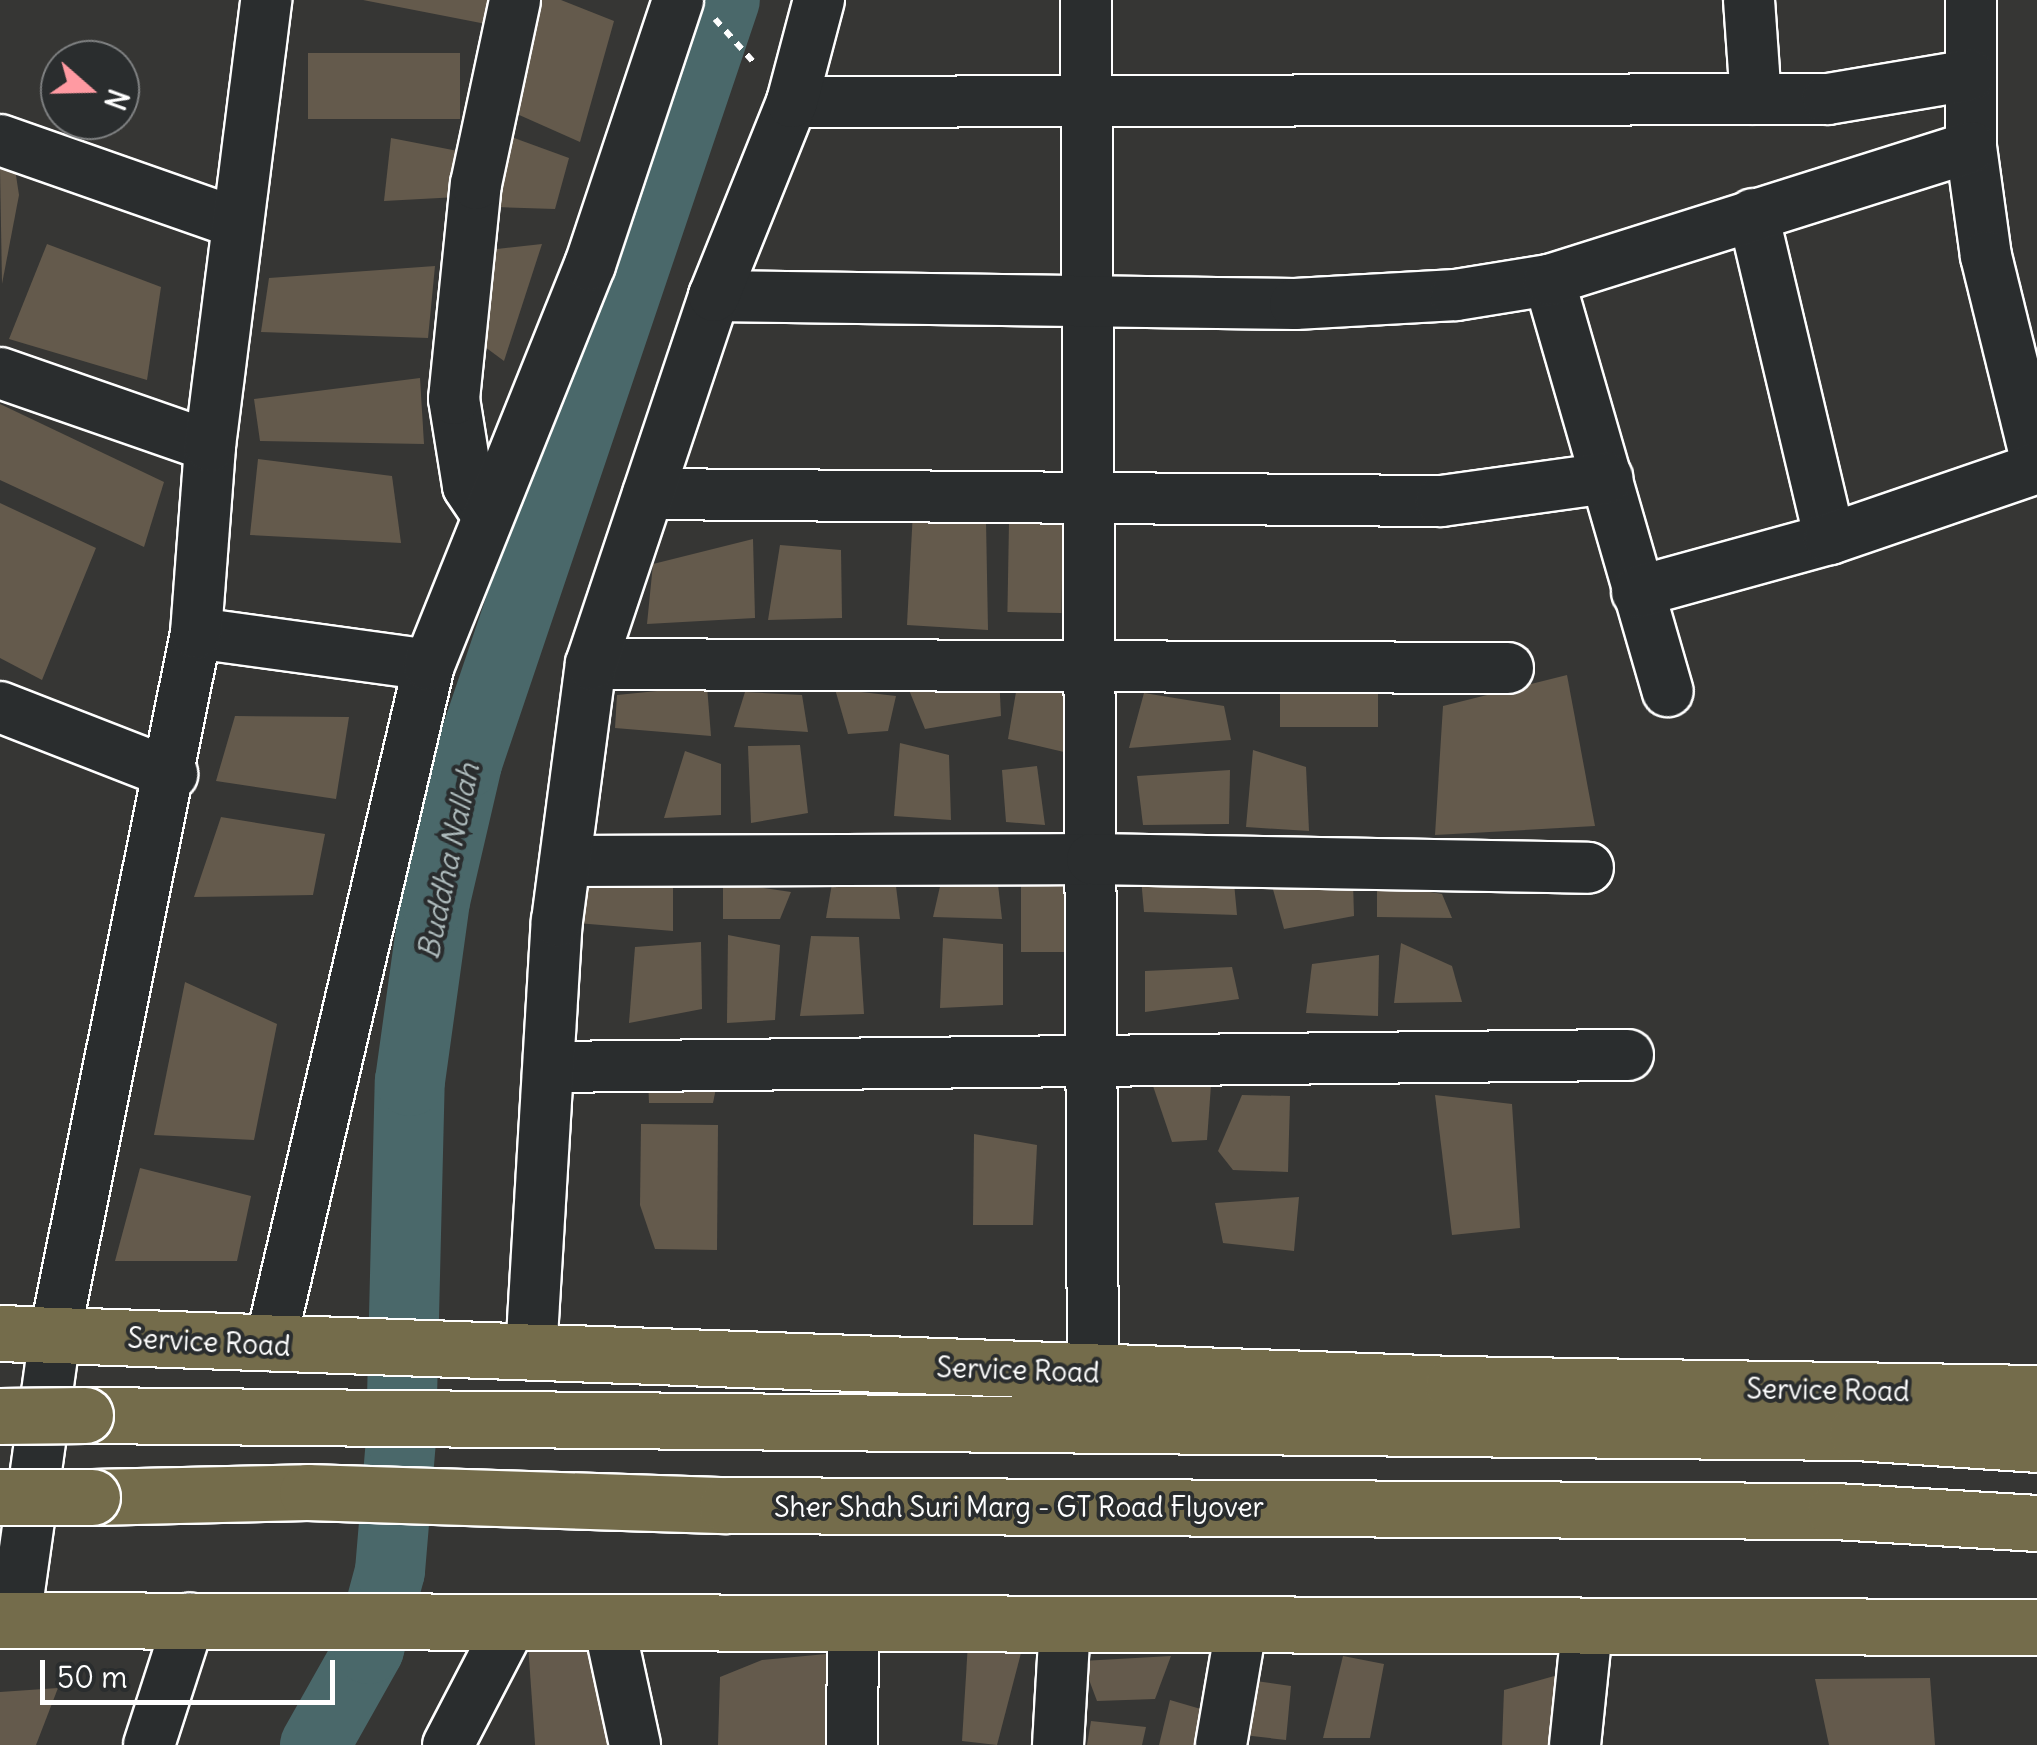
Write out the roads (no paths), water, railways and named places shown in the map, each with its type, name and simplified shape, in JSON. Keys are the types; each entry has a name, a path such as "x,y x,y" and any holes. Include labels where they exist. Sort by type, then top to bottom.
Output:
{"main road":[{"name":"Service Road","path":"0,1334 1094,1372 2037,1393"},
{"path":"0,1416 1857,1432 2037,1444"},
{"name":"Sher Shah Suri Marg - GT Road Flyover","path":"0,1497 308,1492 727,1505 1835,1511 2037,1523"},
{"path":"7,1620 608,1620 1241,1628 2037,1627"}],"street":[{"path":"7,1620 56,1334 172,774 196,633 210,446 266,0"},
{"path":"486,512 468,486 454,399 476,184 516,0"},
{"path":"531,1354 566,862 591,664 714,296 792,102 819,0"},
{"path":"1086,0 1091,303 1087,665 1092,859 1088,1062 1094,1372"},
{"path":"1749,0 1756,99"},
{"path":"1638,592 1830,539 2037,466 1986,256 1971,147 1970,0"},
{"path":"287,1346 429,665 486,512 590,265 691,3"},
{"path":"792,102 1828,99 1970,75"},
{"path":"0,140 237,222"},
{"path":"714,296 1091,303 1383,302 1549,280 1971,147"},
{"path":"1753,214 1830,539"},
{"path":"1549,280 1668,691"},
{"path":"0,373 210,446"},
{"path":"648,494 1440,501 1607,478"},
{"path":"196,633 429,665"},
{"path":"591,664 1508,668"},
{"path":"0,707 172,774"},
{"path":"566,862 1092,859 1588,868"},
{"path":"549,1067 1628,1054"},
{"path":"148,1745 190,1618"},
{"path":"608,1620 634,1745"},
{"path":"448,1745 493,1621"},
{"path":"852,1745 853,1622"},
{"path":"1058,1745 1066,1625"},
{"path":"1221,1745 1241,1628"},
{"path":"1576,1745 1587,1628"}],"waterway":[{"name":"Buddha Nallah","path":"315,1745 369,1649 390,1571 401,1439 410,1081 435,901 467,763 725,0"}]}
